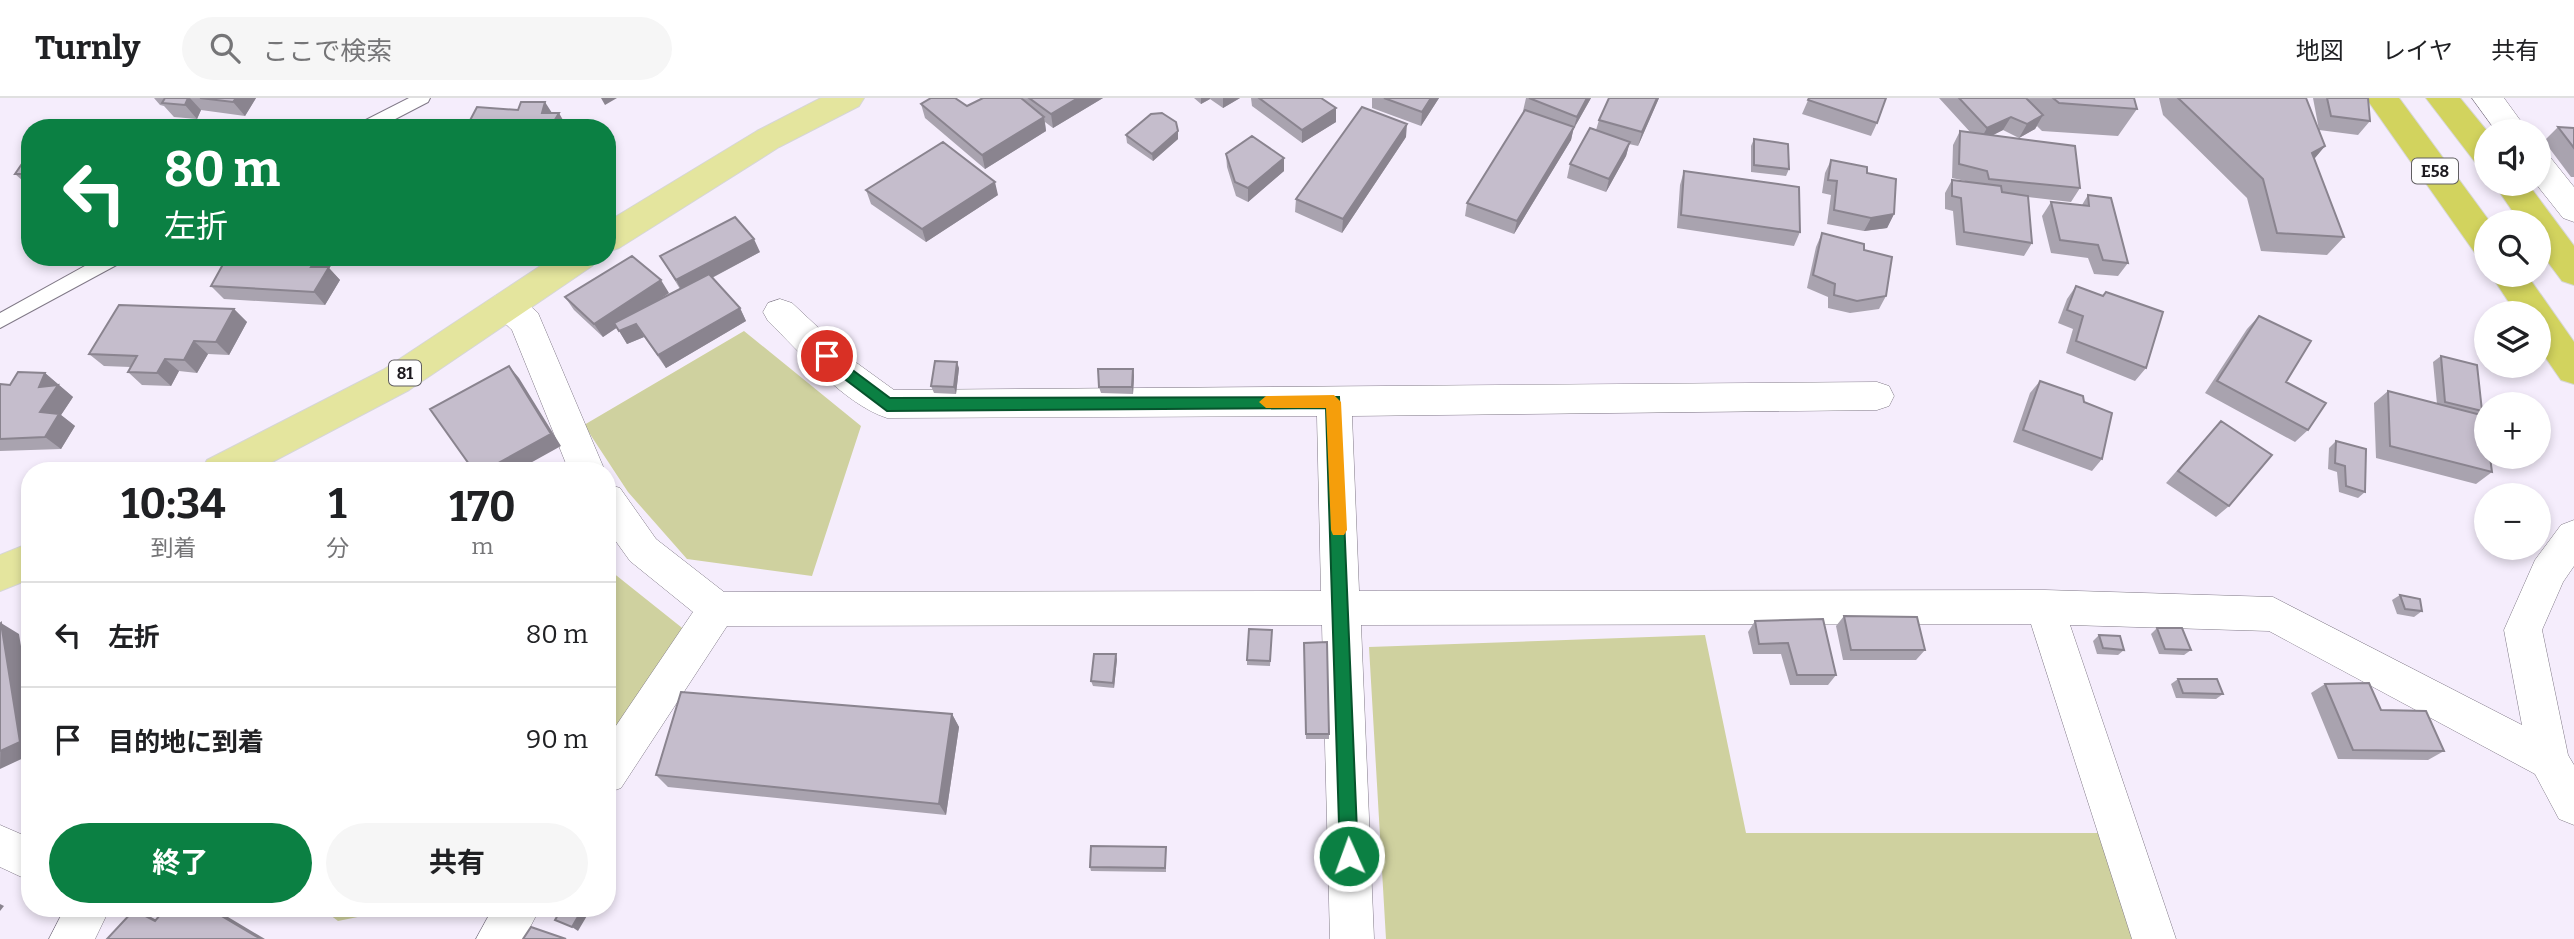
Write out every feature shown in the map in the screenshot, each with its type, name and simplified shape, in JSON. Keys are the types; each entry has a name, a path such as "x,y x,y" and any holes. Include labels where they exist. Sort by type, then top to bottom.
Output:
{"highway":[{"name":"E58","path":"2382,98 2474,226"},
{"name":"E58","path":"2442,98 2474,138"},
{"path":"2519,196 2574,272"},
{"path":"2551,337 2574,370"}],"main road":[{"path":"616,233 768,139 848,98"},
{"name":"81","path":"237,462 396,380 566,266"},
{"path":"0,573 21,564"}],"street":[{"path":"2487,98 2504,119"},
{"path":"2551,180 2574,210"},
{"path":"508,305 526,322 583,462"},
{"path":"780,312 842,371 887,404 1877,396"},
{"path":"1334,402 1352,939"},
{"path":"616,512 642,550 717,609 2045,607 2273,614 2549,760"},
{"path":"2574,536 2548,572 2523,630 2549,760 2574,805"},
{"path":"2045,607 2154,939"},
{"path":"616,760 717,609"},
{"path":"0,845 21,856"},
{"path":"71,939 84,917"},
{"path":"498,939 513,917"}],"lane":[{"path":"381,119 422,98"},
{"path":"0,321 100,266"}],"green space":[{"path":"744,331 861,426 812,576 687,559 628,492 616,474 616,462 608,462 584,425"},
{"path":"616,575 686,631 616,735"},
{"path":"1705,635 1746,833 2098,833 2134,939 1386,939 1369,647"},
{"path":"333,917 358,917 338,921"}],"building":[{"path":"165,98 188,98 185,105 162,103"},
{"path":"200,98 236,98 233,102"},
{"path":"931,98 955,98 967,106 983,98 1021,98 1044,117 982,155 921,104"},
{"path":"1029,98 1078,98 1051,114"},
{"path":"1259,98 1321,98 1336,108 1302,130"},
{"path":"1384,98 1431,98 1422,112"},
{"path":"1529,98 1587,98 1577,117"},
{"path":"1609,98 1657,98 1642,132 1599,120"},
{"path":"1886,98 1877,123 1808,100"},
{"path":"1959,98 2026,98 2043,115 2027,124 2011,117 1987,128"},
{"path":"2053,98 2134,98 2137,109 2059,103"},
{"path":"2178,98 2306,98 2325,146 2312,153 2344,237 2277,233 2263,179"},
{"path":"2327,98 2368,98 2370,121 2331,116"},
{"path":"521,102 545,102 542,113 559,113 555,119 471,119 477,107 518,110"},
{"path":"1362,107 1407,124 1343,219 1296,199"},
{"path":"1525,110 1574,127 1517,221 1467,203"},
{"path":"1162,113 1176,122 1178,131 1152,154 1126,135 1151,114"},
{"path":"2558,127 2574,128 2574,148"},
{"path":"1590,128 1630,142 1609,179 1570,164"},
{"path":"1960,131 2075,146 2080,188 1989,179 1987,171 1959,164"},
{"path":"1252,136 1284,158 1248,188 1235,182 1226,154"},
{"path":"1754,139 1788,144 1789,169 1754,165"},
{"path":"943,142 995,182 922,229 866,190"},
{"path":"1831,160 1867,167 1867,173 1896,179 1894,214 1871,218 1834,210 1837,181 1828,180"},
{"path":"1684,171 1799,187 1800,232 1681,215"},
{"path":"1952,180 2001,186 2002,192 2028,196 2032,243 1964,232 1961,198 1952,196"},
{"path":"2088,195 2111,198 2128,263 2103,260 2098,245 2060,240 2051,202 2089,206"},
{"path":"735,217 754,239 676,280 660,256"},
{"path":"1822,233 1864,244 1864,250 1892,257 1886,296 1857,301 1834,295 1835,284 1813,275"},
{"path":"632,256 661,280 594,324 565,297"},
{"path":"222,266 329,267 314,292 211,286"},
{"path":"709,274 740,308 658,355 636,324 619,331 614,323"},
{"path":"2076,286 2103,296 2106,292 2163,312 2146,368 2076,341 2083,316 2067,310"},
{"path":"119,305 234,309 216,342 194,341 184,360 165,359 157,373 128,372 137,356 89,354"},
{"path":"2259,316 2311,341 2286,382 2326,403 2308,430 2217,381"},
{"path":"2441,356 2474,364 2474,378 2478,378 2480,392 2474,392 2474,409 2445,402"},
{"path":"935,361 957,362 954,387 931,386"},
{"path":"509,366 551,434 500,462 468,462 430,409"},
{"path":"1098,369 1133,369 1132,387 1099,387"},
{"path":"18,372 45,373 39,387 58,385 40,412 59,414 45,437 0,439 0,384 10,385"},
{"path":"2040,381 2083,396 2084,402 2112,413 2102,459 2023,430"},
{"path":"2388,391 2474,413 2474,467 2390,446"},
{"path":"2221,421 2272,455 2229,506 2178,471"},
{"path":"2336,441 2366,449 2365,492 2346,486 2345,466 2335,463"},
{"path":"2400,595 2420,599 2422,611 2405,609"},
{"path":"1844,616 1917,617 1925,650 1851,650"},
{"path":"1823,619 1836,675 1797,675 1788,643 1759,644 1755,621"},
{"path":"0,624 20,742 0,751"},
{"path":"2157,628 2182,628 2191,650 2165,649"},
{"path":"1249,629 1272,630 1270,661 1247,660"},
{"path":"2099,635 2120,636 2124,650 2103,648"},
{"path":"1327,642 1329,734 1306,734 1304,643"},
{"path":"1094,654 1116,654 1113,683 1091,681"},
{"path":"2178,679 2217,679 2223,694 2183,693"},
{"path":"2369,683 2381,710 2426,711 2444,751 2353,750 2325,684"},
{"path":"681,692 952,714 939,804 656,775"},
{"path":"1091,846 1166,847 1165,868 1090,867"},
{"path":"127,917 147,917 155,921 158,917 223,917 259,938 107,939"},
{"path":"557,917 578,917 572,927 555,920"},
{"path":"531,927 566,939 523,939"}],"slow traffic":[{"path":"1266,402 1334,402 1339,530"}],"route":[{"path":"827,356 842,371 887,404 1334,402 1349,856"}]}
